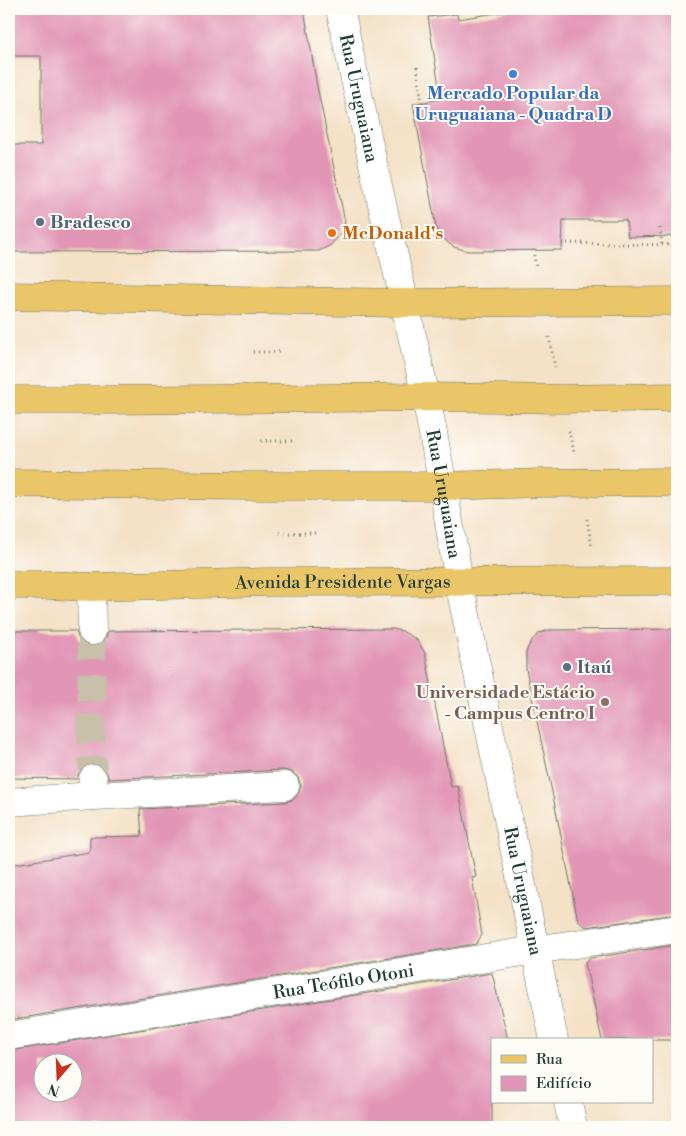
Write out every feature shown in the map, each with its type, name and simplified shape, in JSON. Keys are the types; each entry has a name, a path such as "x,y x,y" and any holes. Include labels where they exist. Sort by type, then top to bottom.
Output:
{"main road":[{"path":"9,296 404,303 677,301"},
{"path":"9,400 677,397"},
{"path":"9,483 443,486 677,482"},
{"name":"Avenida Presidente Vargas","path":"9,585 91,587 269,582 677,581"}],"street":[{"name":"Rua Uruguaiana","path":"340,9 426,397 459,582 554,1038"},
{"path":"91,587 92,631"},
{"path":"9,802 93,787 285,786"},
{"name":"Rua Teófilo Otoni","path":"9,1036 535,950 677,929"},
{"path":"568,1104 573,1127"}],"path":[{"path":"417,66 422,103"},
{"path":"660,228 662,245"},
{"path":"562,244 677,244"},
{"path":"533,250 536,267"},
{"path":"550,336 555,368"},
{"path":"253,352 284,352"},
{"path":"569,430 574,455"},
{"path":"261,442 295,441"},
{"path":"587,519 593,549"},
{"path":"278,533 318,533"}],"building":[{"path":"9,9 304,9 317,86 345,222 340,235 331,245 319,251 9,252 9,145 41,145 41,56 9,56"},
{"path":"522,9 677,9 677,236 628,237 626,220 563,220 562,250 468,251 454,247 439,233 436,227 413,104 441,99 428,17 457,14 458,19"},
{"path":"393,629 402,631 416,639 425,653 451,787 458,786 476,877 472,878 482,935 476,944 9,1020 9,865 90,852 90,837 142,836 140,809 286,802 294,799 299,793 301,786 298,777 292,772 284,770 109,779 106,771 100,765 93,763 85,766 79,772 77,779 9,778 9,631 76,631 79,640 85,645 92,647 100,644 106,638 108,631"},
{"path":"677,629 677,914 586,927 578,921 526,669 526,653 533,639 540,633 550,630"},
{"path":"677,945 677,1040 602,1038 585,963 590,958"},
{"path":"492,973 508,1038 491,1038 492,1127 9,1127 9,1051"}],"tunnel":[{"path":"92,631 91,737 93,779"}],"place":[{"name":"Mercado Popular da Uruguaiana - Quadra D","path":"513,74"},
{"name":"Bradesco","path":"40,222"},
{"name":"McDonald's","path":"332,233"},
{"name":"Itaú","path":"567,667"},
{"name":"Universidade Estácio - Campus Centro I","path":"605,702"}]}
